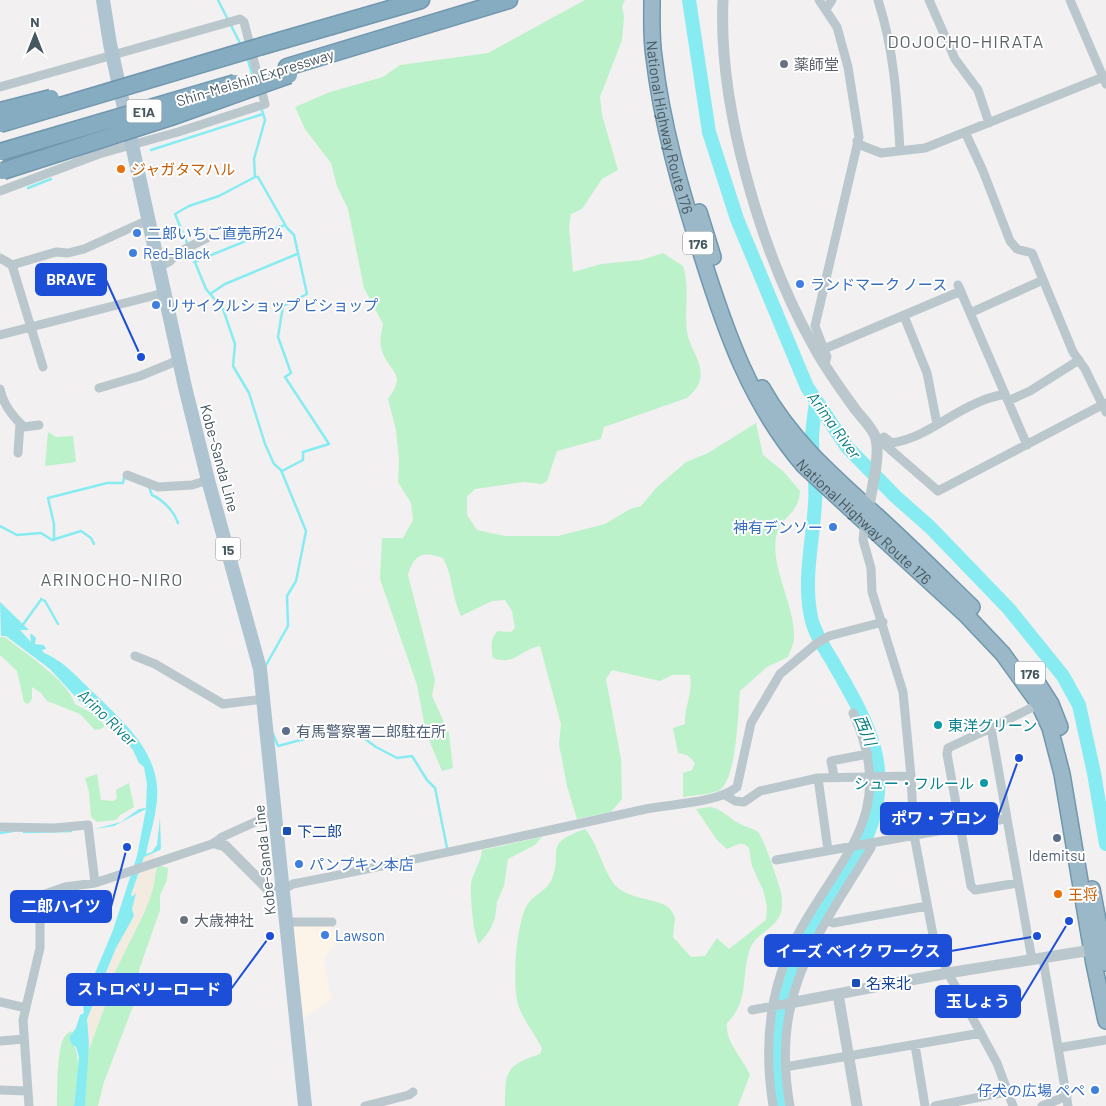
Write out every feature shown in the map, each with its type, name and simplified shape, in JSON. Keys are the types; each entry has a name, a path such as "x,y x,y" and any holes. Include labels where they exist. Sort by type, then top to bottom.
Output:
{"highway":[{"name":"Shin-Meishin Expressway","path":"0,124 421,0"},
{"name":"Shin-Meishin Expressway","path":"0,152 288,71 509,0"},
{"name":"National Highway Route 176","path":"652,0 653,54 660,99 680,183 717,304 744,373 764,412 787,446 826,488 866,515 994,629 1019,658 1051,704 1069,761 1098,949 1106,1021"},
{"name":"National Highway Route 176","path":"661,0 662,36 667,86 689,178 726,299 746,354 762,390 794,435 826,472 1003,654 1039,704 1050,728 1062,774 1098,949 1106,963"},
{"path":"0,111 262,46"},
{"path":"1,172 163,120 288,71"}],"main road":[{"name":"Kobe-Sanda Line","path":"103,0 112,55 179,360 208,480 252,634 264,699 305,1106"}],"street":[{"path":"723,0 722,30 727,92 751,192 780,277 824,365 874,437 938,491 1105,407 1073,352 1032,253 1017,249 1010,241 983,171 964,132"},
{"path":"819,0 837,27 848,66 859,137 815,326 827,357 824,365"},
{"path":"826,9 832,0"},
{"path":"878,0 885,21 895,73 900,150"},
{"path":"929,0 955,59 978,90 989,123"},
{"path":"857,141 863,146 881,153 926,148 1105,79 1070,0"},
{"path":"0,88 240,19 244,22 265,104 31,178 0,191"},
{"path":"12,265 56,252 68,253 84,249 148,220"},
{"path":"158,267 169,262 179,252 207,238"},
{"path":"0,258 12,265 43,367"},
{"path":"970,313 1043,280"},
{"path":"824,349 904,316 960,288 1027,445"},
{"path":"0,335 164,294"},
{"path":"904,316 928,373 937,424"},
{"path":"99,388 140,376 179,360"},
{"path":"874,437 880,433 892,443 930,430 937,424 979,402 1030,391 1079,360"},
{"path":"0,389 3,402 20,424 24,427 39,425"},
{"path":"18,453 20,424"},
{"path":"874,437 874,486 866,515 863,540 871,568 872,592 883,622 903,692 911,776 914,835 934,940 948,973 997,1064 1006,1092 1013,1106"},
{"path":"127,475 158,487 192,485 208,480"},
{"path":"215,843 225,846 269,890 283,890 292,884 424,858 659,806 725,795 737,787 751,723 767,693 780,674 816,644 829,636 883,622"},
{"path":"135,656 155,664 223,704 264,699"},
{"path":"1018,883 975,890 971,886 947,754 948,748 1039,704"},
{"path":"773,1106 768,1060 772,1007 787,958 795,941 858,835 869,806 871,776 868,754 853,713"},
{"path":"990,728 1018,883 1058,1048 1068,1106"},
{"path":"834,776 831,761 868,754"},
{"path":"725,795 736,801 744,802 760,791 818,778 834,776 911,776"},
{"path":"818,778 828,850"},
{"path":"28,1106 23,1020 40,948 40,909 42,899 48,892 54,889 95,883 215,843 222,837 276,813"},
{"path":"776,860 1005,819"},
{"path":"0,827 54,828 88,825 95,883"},
{"path":"790,1106 785,1067 786,1034 790,1004 804,962 871,848 871,843"},
{"path":"827,920 834,923 928,906"},
{"path":"286,922 332,922"},
{"path":"752,1010 948,973 1098,949"},
{"path":"838,994 857,1106"},
{"path":"0,1002 26,1008"},
{"path":"785,1067 981,1033"},
{"path":"0,1040 24,1039"},
{"path":"1058,1048 1106,1040"},
{"path":"915,1045 925,1106"},
{"path":"0,1097 0,1091 28,1091"},
{"path":"365,1106 409,1095 413,1092"},
{"path":"935,1106 966,1103 1006,1092"},
{"path":"1042,1106 1067,1096"}],"shaded area":[{"path":"296,924 332,924 335,946 324,957 332,999 302,1020 294,927"}],"green space":[{"path":"585,0 625,0 622,6 624,17 622,40 600,97 602,115 618,170 602,179 582,209 571,214 569,226 573,272 601,264 641,260 663,253 683,266 687,291 687,332 700,367 700,380 687,398 604,427 601,439 557,451 547,481 542,484 523,482 475,489 467,497 467,515 477,530 505,536 558,536 605,524 630,509 641,506 656,488 686,462 708,453 756,423 763,455 784,472 800,491 799,499 793,511 778,530 775,550 791,613 793,643 788,657 767,667 740,691 733,761 724,785 718,791 683,797 683,773 692,770 695,763 687,755 678,753 673,728 685,724 691,682 690,675 672,675 660,681 612,670 606,679 621,759 622,799 611,812 577,819 567,786 559,744 561,724 540,646 512,659 500,660 493,658 492,643 495,634 498,631 511,632 515,628 512,611 505,600 492,601 461,616 455,601 449,572 443,558 430,555 420,556 416,559 408,575 435,680 432,696 449,733 453,768 442,771 426,733 417,685 380,579 382,538 403,538 413,520 411,503 398,482 399,460 396,430 388,399 397,383 397,377 384,356 381,347 380,339 383,324 364,288 348,209 337,186 331,163 305,129 295,107 330,92 383,77 400,65 488,53"},
{"path":"48,432 56,437 73,436 76,462 45,466"},
{"path":"0,637 5,637 44,667 63,685 75,704 97,716 105,726 95,730 80,714 47,701 41,693 32,687 32,699 28,704 24,702 17,671 0,655"},
{"path":"97,774 101,800 114,801 117,798 116,790 129,783 134,807 120,815 116,820 97,822 91,817 89,792 85,778"},
{"path":"711,807 758,832 771,861 782,898 782,910 777,920 751,946 742,999 734,1015 727,1023 727,1030 732,1044 750,1075 738,1106 505,1106 507,1077 510,1071 520,1062 540,1054 542,1048 522,1015 518,1004 515,982 516,954 523,914 529,902 546,888 551,881 555,871 556,850 563,840 585,829 593,841 608,875 617,887 636,897 663,904 670,909 675,917 673,937 691,957 705,956 717,938 729,949 766,920 767,906 763,890 752,866 749,848 744,844 739,844 727,849 717,840 696,809"},
{"path":"542,837 535,845 508,859 504,886 497,902 495,918 490,930 479,944 474,924 471,888 482,850"},
{"path":"158,865 168,868 167,880 160,895 160,910 139,970 137,996 104,1082 98,1106 83,1106 88,1052 111,987 113,976 141,918"},
{"path":"70,1031 72,1033 69,1037 77,1053 78,1061 74,1106 57,1106 60,1049 65,1035"}],"sand":[{"path":"154,853 156,866 152,893 115,972 112,987 88,1052 87,1019 124,933 134,894 133,896 131,895 144,856"}],"water":[{"name":"Arino River","path":"0,602 29,630 20,630 31,642 30,634 32,634 36,638 35,644 44,645 46,649 42,650 44,653 58,660 71,671 125,724 149,758 157,786 155,812 146,854 152,852 157,845 160,818 161,848 144,857 131,895 133,896 136,893 132,909 134,916 116,948 87,1019 89,1044 85,1106 74,1106 79,1057 76,1047 72,1045 69,1037 76,1028 80,1015 84,1013 83,1004 113,930 137,856 146,809 114,826 95,829 121,822 139,809 146,808 147,784 144,767 139,763 133,750 115,727 82,704 50,669 6,636 1,636"}],"waterway":[{"path":"218,0 241,45"},
{"name":"Arima River","path":"689,0 709,132 737,219 807,387 847,447 896,497 930,527 1009,609 1063,676 1079,705 1094,773 1106,844"},
{"path":"247,57 254,81"},
{"path":"261,107 265,120 254,159 255,177 219,196 189,206 175,214 206,289 223,309 235,344 233,366 249,393 265,444 274,464 281,470 306,531 296,581 287,596 288,626 265,667"},
{"path":"151,150 263,114"},
{"path":"255,177 258,177 287,228 294,235 307,294 283,306 278,337 291,373 285,377 329,444 303,452 303,460 282,471"},
{"path":"28,188 51,179"},
{"path":"194,262 285,225"},
{"path":"210,294 225,284 297,254"},
{"name":"西川","path":"779,1106 775,1067 776,1031 783,997 795,964 810,932 866,838 875,813 878,790 878,769 867,727 858,707 817,635 811,617 808,574 814,517 815,479 812,429 816,401"},
{"path":"54,540 54,524 48,498 107,483 123,483 124,478"},
{"path":"149,487 152,495 168,506 178,523"},
{"path":"0,526 17,535 41,533 52,540 81,531 91,538 94,544"},
{"path":"41,599 45,601 58,624"},
{"path":"22,626 40,601"},
{"path":"273,734 278,746 349,727 376,747 397,758 412,756 427,780 435,788 447,848"},
{"path":"0,833 13,831"},
{"path":"24,832 71,831"}],"place":[{"name":"薬師堂","path":"784,64"},
{"name":"ジャガタマハル","path":"121,169"},
{"name":"二郎いちご直売所24","path":"137,233"},
{"name":"Red-Black","path":"133,253"},
{"name":"ランドマーク ノース","path":"800,284"},
{"name":"リサイクルショップ ビショップ","path":"156,305"},
{"name":"BRAVE","path":"141,357"},
{"name":"神有デンソー","path":"833,527"},
{"name":"東洋グリーン","path":"938,725"},
{"name":"有馬警察署二郎駐在所","path":"286,731"},
{"name":"ポワ・ブロン","path":"1019,758"},
{"name":"シュー・フルール","path":"984,783"},
{"name":"下二郎","path":"287,831"},
{"name":"Idemitsu","path":"1057,838"},
{"name":"二郎ハイツ","path":"127,847"},
{"name":"パンプキン本店","path":"299,864"},
{"name":"王将","path":"1058,894"},
{"name":"大歳神社","path":"184,920"},
{"name":"玉しょう","path":"1069,921"},
{"name":"Lawson","path":"325,935"},
{"name":"ストロベリーロード","path":"270,936"},
{"name":"イーズ ベイク ワークス","path":"1037,936"},
{"name":"名来北","path":"856,983"},
{"name":"仔犬の広場 ペペ","path":"1095,1090"}],"district":[{"name":"DOJOCHO-HIRATA","path":"966,41"},
{"name":"ARINOCHO-NIRO","path":"112,579"}]}
